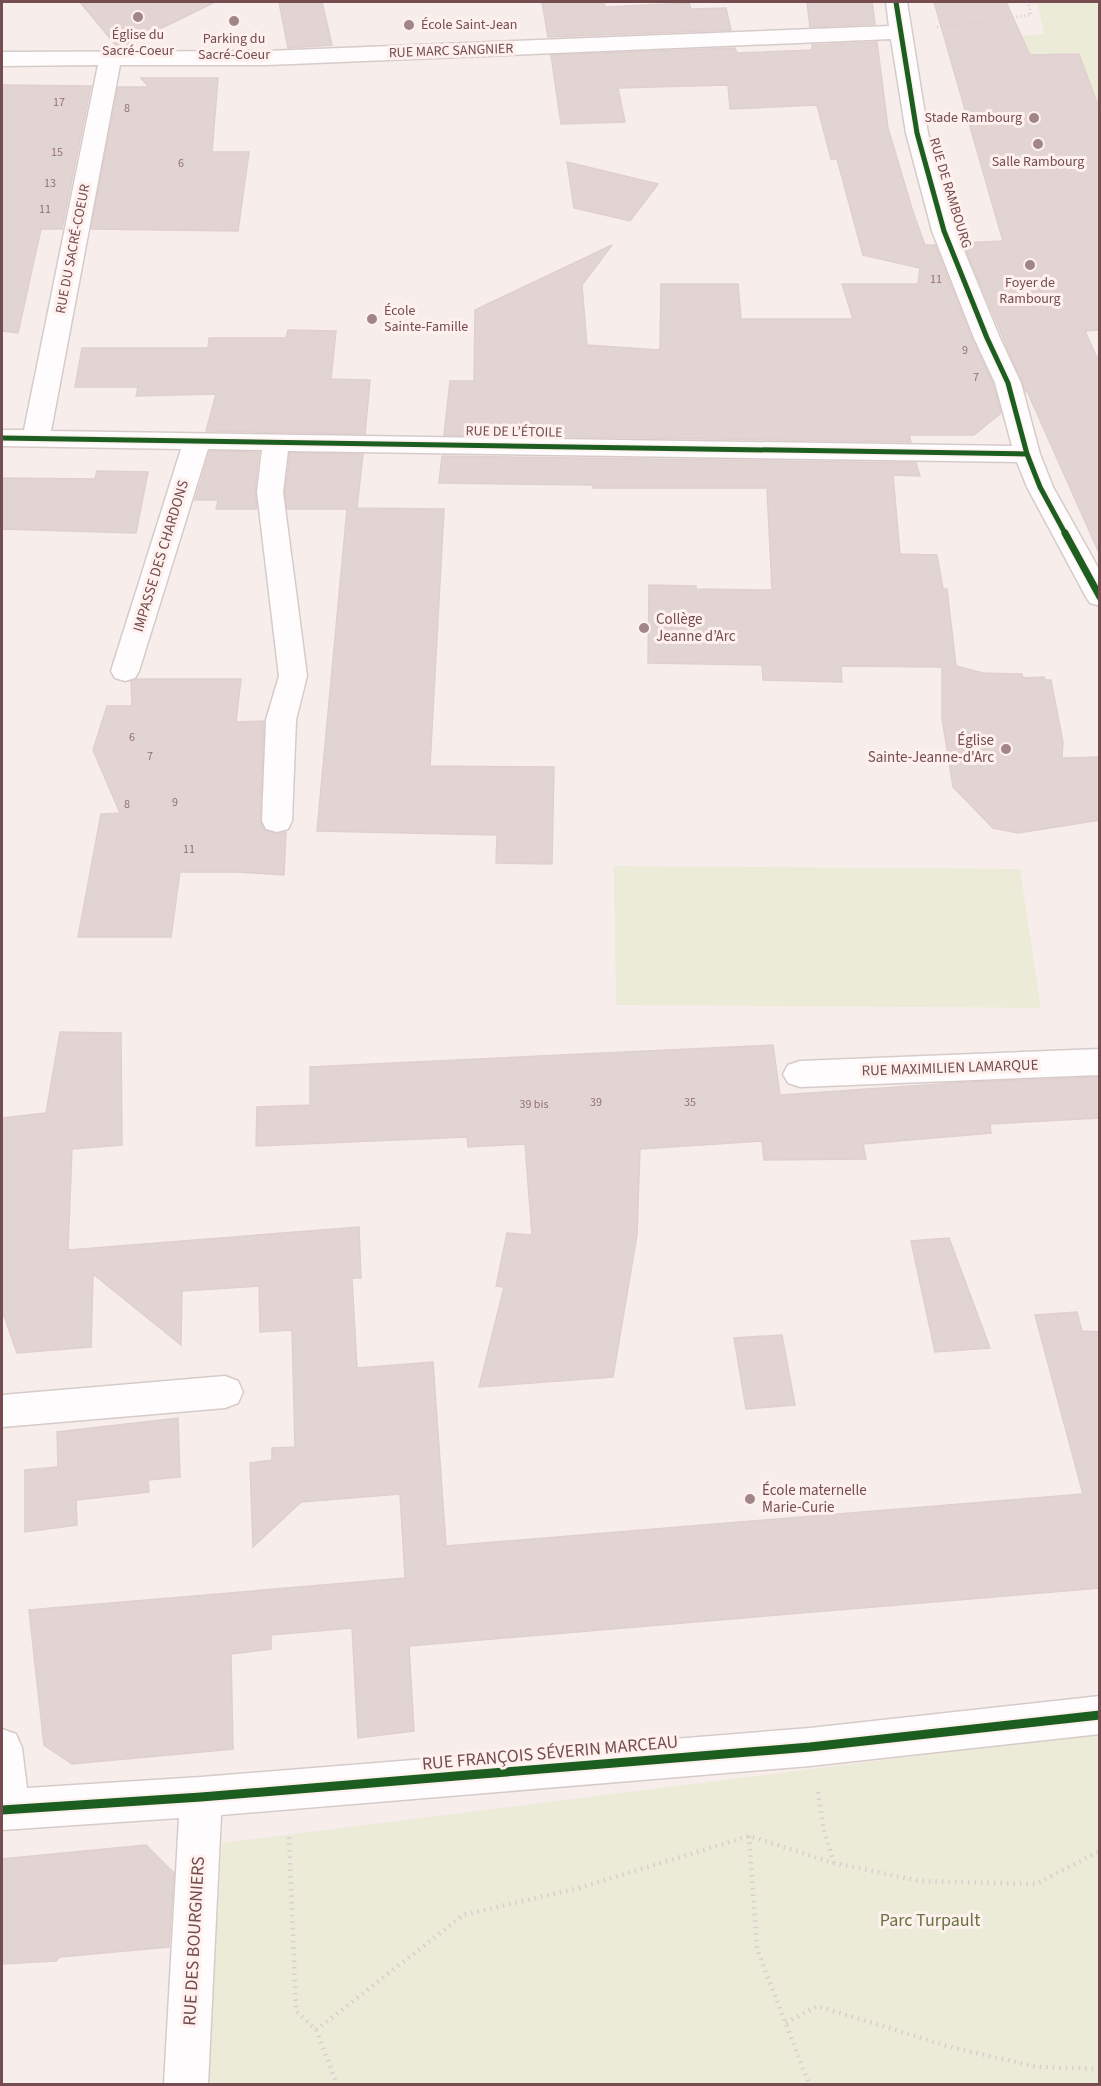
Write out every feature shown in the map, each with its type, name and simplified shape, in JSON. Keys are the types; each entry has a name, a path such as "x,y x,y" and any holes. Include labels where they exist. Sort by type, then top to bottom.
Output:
{"street":[{"name":"RUE DE RAMBOURG","path":"896,2 917,133 944,231 987,338 1008,383 1027,454 1040,487 1100,597"},
{"name":"RUE MARC SANGNIER","path":"2,59 267,58 901,32"},
{"name":"RUE DU SACRÉ-COEUR","path":"36,438 110,60"},
{"name":"RUE DE L’ÉTOILE","path":"2,438 1027,454"},
{"name":"IMPASSE DES CHARDONS","path":"125,671 197,441"},
{"path":"276,442 270,492 293,676 281,720 277,821"},
{"name":"RUE MAXIMILIEN LAMARQUE","path":"800,1074 1100,1062"},
{"path":"2,1411 225,1392"},
{"name":"RUE FRANÇOIS SÉVERIN MARCEAU","path":"5,1809 201,1797 810,1747 1100,1715"},
{"path":"2,1748 5,1809"},
{"name":"RUE DES BOURGNIERS","path":"186,2085 201,1797"}],"path":[{"path":"901,32 1031,15 1028,2"},
{"path":"810,1747 824,1831 834,1863"},
{"path":"295,1788 288,1836 296,2011 316,2030 337,2085"},
{"path":"316,2030 463,1915 579,1888 749,1836 834,1863 920,1881 1036,1884 1100,1851"},
{"path":"749,1836 758,1949 809,2085"},
{"path":"786,2024 817,2006 954,2049 1038,2067 1100,2069"}],"green space":[{"name":"Stade Rambourg","path":"1037,2 1099,2 1099,206 948,42 1044,34"},
{"path":"614,866 1020,869 1041,1008 616,1005"},
{"name":"Parc Turpault","path":"1099,1733 1099,2084 207,2084 222,1843"}],"building":[{"name":"Église du Sacré-Coeur","path":"80,2 215,2 119,49"},
{"path":"279,2 322,2 332,45 288,48"},
{"path":"542,2 604,2 605,7 689,3 691,9 726,8 731,30 548,37"},
{"path":"807,2 872,2 875,24 810,27"},
{"path":"934,2 1006,2 1030,55 1079,54 1100,111 1100,330 1085,331 1100,364 1100,555 1026,392 963,243 1003,241"},
{"path":"877,42 888,128 913,212 925,245 935,245 972,339 993,384 1001,413 974,435 909,435 911,442 444,435 450,381 474,381 475,310 612,245 582,285 587,345 660,350 661,284 738,284 741,319 853,319 842,284 918,284 920,268 863,255 837,159 831,159 817,105 730,109 728,85 618,88 625,122 561,124 551,55 735,48 737,53 812,50 812,45"},
{"path":"141,78 218,78 212,152 249,152 238,231 91,229 118,87 149,87"},
{"path":"2,85 91,86 62,229 41,229 18,333 2,331"},
{"path":"567,162 658,184 630,221 574,208"},
{"path":"288,330 336,331 331,379 370,380 365,434 206,431 216,394 136,396 138,387 75,387 82,348 208,348 209,338 286,338"},
{"path":"210,451 259,452 255,492 257,509 216,509 218,500 195,500"},
{"path":"290,453 363,454 357,508 444,509 430,766 554,767 552,864 496,863 497,835 317,831 347,509 287,509 285,492"},
{"path":"442,456 916,463 920,476 893,475 900,554 937,555 943,589 947,589 956,666 983,673 1022,674 1023,678 1044,677 1045,680 1051,680 1063,742 1062,758 1100,757 1100,820 1018,833 993,828 953,787 942,718 942,667 841,666 842,682 763,680 762,665 648,663 649,585 696,586 696,589 772,590 767,488 593,488 593,485 439,483"},
{"path":"97,471 148,472 136,533 2,529 2,478 95,479"},
{"path":"137,679 241,679 236,722 264,721 260,821 265,831 276,834 286,832 284,875 180,872 171,937 78,937 101,814 120,813 93,750 107,706 132,706 131,681"},
{"path":"60,1032 121,1033 122,1145 72,1149 68,1250 359,1227 361,1278 352,1278 357,1368 433,1362 446,1546 1083,1494 1035,1315 1077,1312 1082,1331 1100,1332 1100,1588 409,1646 414,1731 358,1738 352,1628 271,1635 271,1649 231,1654 233,1749 72,1764 44,1745 29,1610 405,1578 400,1494 301,1502 253,1547 250,1463 272,1460 272,1448 295,1447 292,1330 260,1332 259,1286 182,1291 181,1345 93,1274 91,1347 17,1353 2,1310 2,1118 46,1113"},
{"path":"773,1045 780,1095 970,1082 1100,1077 1100,1118 990,1124 991,1133 863,1144 866,1159 764,1160 762,1141 640,1149 637,1235 613,1377 479,1387 504,1287 496,1286 507,1233 532,1235 525,1144 468,1147 467,1137 256,1146 257,1107 310,1105 310,1067"},
{"path":"949,1238 990,1348 935,1352 911,1241"},
{"path":"782,1335 795,1405 746,1409 734,1338"},
{"path":"178,1418 180,1477 148,1480 149,1492 76,1500 77,1525 25,1532 25,1470 58,1467 57,1432"},
{"path":"146,1845 174,1873 169,1947 60,1957 56,1961 2,1964 2,1859"}],"cycle path":[{"path":"896,2 917,133 944,231 987,338 1008,383 1027,454 1040,487 1100,597"},
{"path":"2,438 1027,454"},
{"path":"2,1810 201,1797 810,1747 1100,1715"}],"place":[{"name":"Église du Sacré-Coeur","path":"138,17"},
{"name":"Parking du Sacré-Coeur","path":"234,21"},
{"name":"École Saint-Jean","path":"409,25"},
{"name":"Stade Rambourg","path":"1034,118"},
{"name":"Salle Rambourg","path":"1038,144"},
{"name":"Foyer de Rambourg","path":"1030,265"},
{"name":"École Sainte-Famille","path":"372,319"},
{"name":"Collège Jeanne d’Arc","path":"644,628"},
{"name":"Église Sainte-Jeanne-d'Arc","path":"1006,749"},
{"name":"École maternelle Marie-Curie","path":"750,1499"}]}
